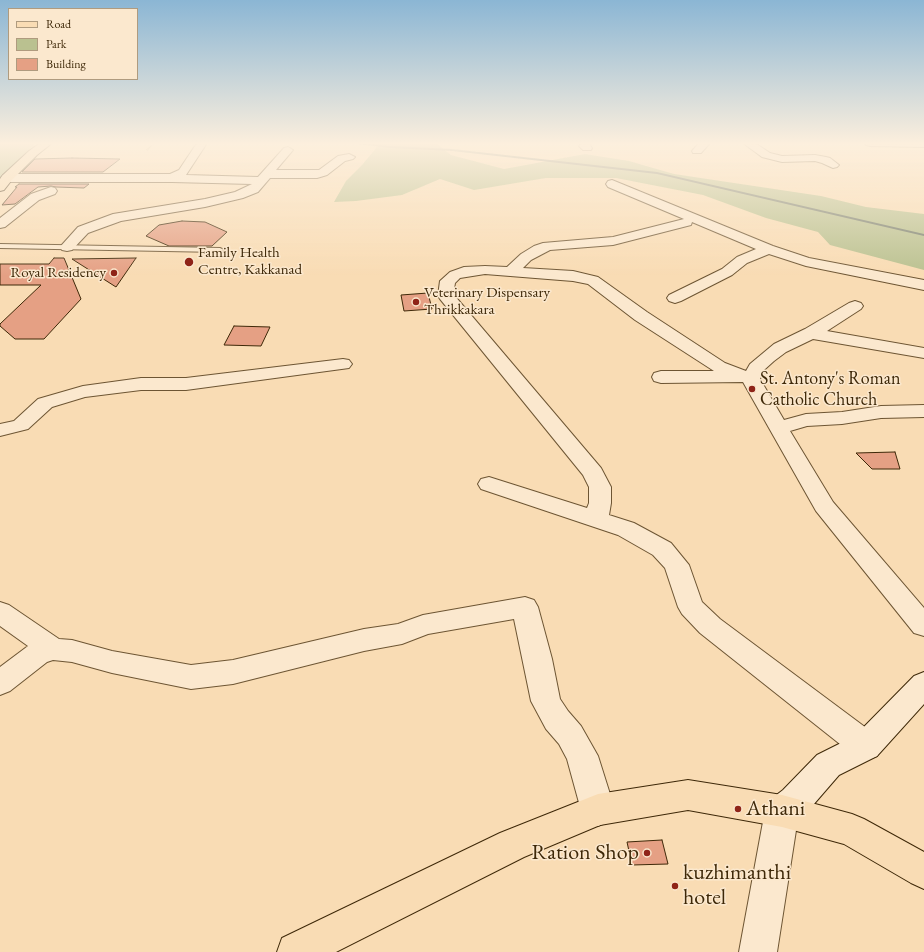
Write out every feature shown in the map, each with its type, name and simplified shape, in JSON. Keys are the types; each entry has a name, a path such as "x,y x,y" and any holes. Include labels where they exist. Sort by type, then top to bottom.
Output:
{"main road":[{"path":"296,952 512,845 598,810 688,795 782,811 852,830 924,871"}],"street":[{"path":"67,247 83,230 118,217 205,203 239,195 255,187"},
{"path":"620,187 768,249 806,262 924,285"},
{"path":"3,226 35,197 51,190"},
{"path":"511,272 526,257 539,248 613,241 686,222"},
{"path":"675,298 727,272 742,260 768,249"},
{"path":"597,519 600,503 600,487 593,473 446,296 448,281 455,275 472,271 511,272 578,276 593,280 640,316 693,351 718,367 746,378 778,428 824,506 924,626"},
{"path":"661,377 746,378 768,356 780,348 811,333 855,306"},
{"path":"811,333 924,353"},
{"path":"0,430 21,425 45,403 83,392 141,384 186,384 343,364"},
{"path":"778,428 806,420 842,418 881,412 924,411"},
{"path":"489,484 626,529 662,549 676,565 691,607 710,626 866,746"},
{"path":"0,684 38,653 53,649 72,651 112,662 191,677 233,672 364,640 402,634 423,625 526,607 546,701 557,720 570,735 582,756 598,810"},
{"path":"0,612 53,649"},
{"path":"758,952 782,811 795,801 828,765 866,746 924,684"}],"lane":[{"path":"0,246 220,250"}],"green space":[{"path":"342,187 420,187 402,195 356,201 334,202"},
{"path":"466,187 489,187 474,190"},
{"path":"664,187 764,187 821,196 866,207 924,214 924,270 830,245 818,232 766,218 703,195"}],"building":[{"path":"17,187 37,187 15,204 2,205"},
{"path":"182,221 205,222 227,232 212,246 169,246 146,236 159,225"},
{"path":"54,258 64,258 81,299 44,339 15,339 0,326 0,324 41,285 0,285 0,264 49,264"},
{"path":"136,258 116,287 72,259"},
{"name":"Veterinary Dispensary Thrikkakara","path":"428,293 432,309 404,311 401,295"},
{"path":"234,326 270,327 261,346 224,345"},
{"path":"895,452 900,469 872,469 856,453"},
{"name":"Ration Shop","path":"662,840 668,864 632,865 627,842"}],"waterway":[{"path":"719,187 924,235"}],"place":[{"name":"Family Health Centre, Kakkanad","path":"189,262"},
{"name":"Royal Residency","path":"114,273"},
{"name":"Veterinary Dispensary Thrikkakara","path":"416,302"},
{"name":"St. Antony's Roman Catholic Church","path":"752,389"},
{"name":"Athani","path":"738,809"},
{"name":"Ration Shop","path":"647,853"},
{"name":"kuzhimanthi hotel","path":"675,886"}]}
